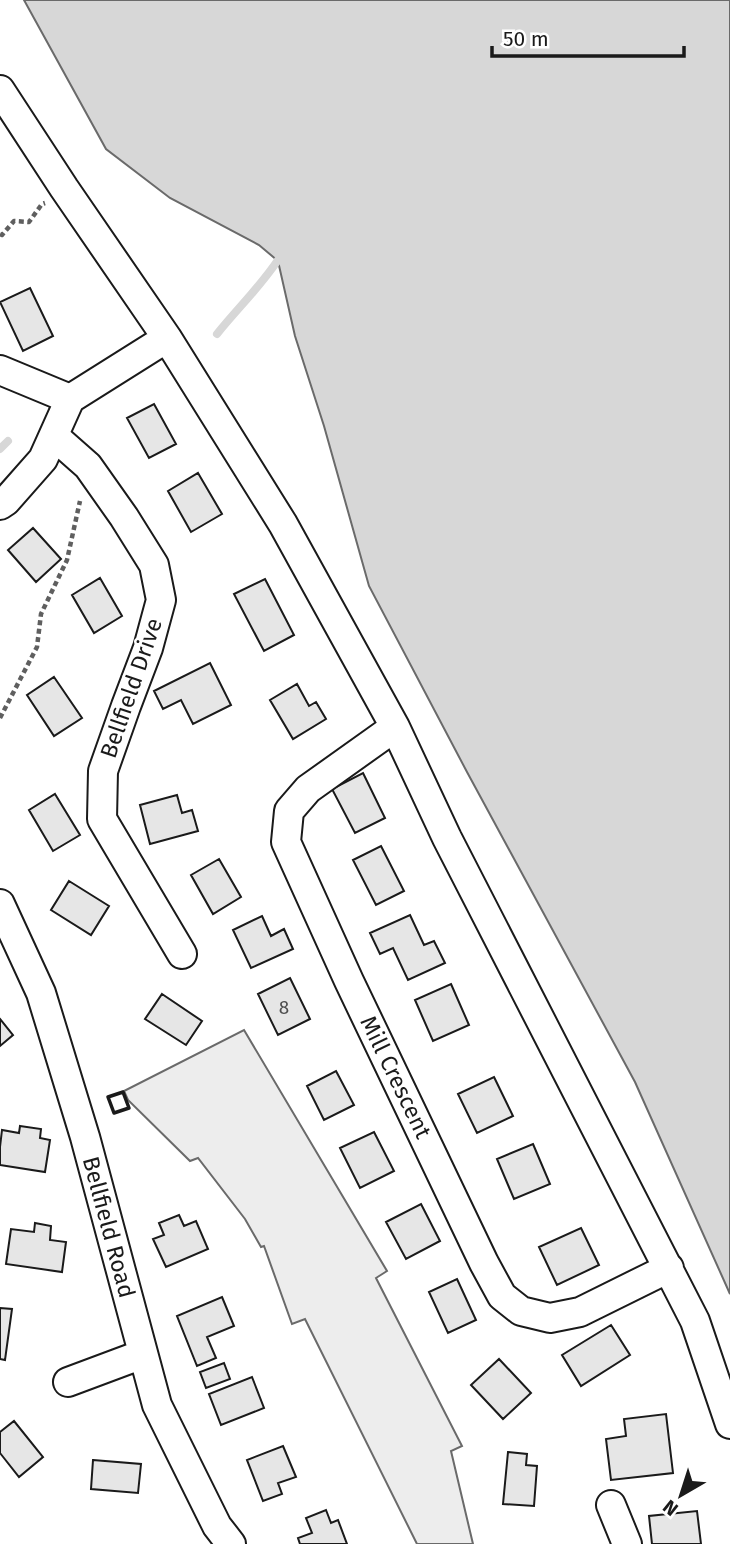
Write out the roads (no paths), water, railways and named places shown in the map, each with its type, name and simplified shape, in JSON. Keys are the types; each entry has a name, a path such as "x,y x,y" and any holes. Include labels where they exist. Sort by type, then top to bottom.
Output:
{"street":[{"path":"0,90 167,338 283,524 395,727 447,838 695,1321 730,1424"},
{"path":"0,505 43,459 70,399 167,338"},
{"path":"0,370 70,399"},
{"name":"Bellfield Drive","path":"54,436 88,466 154,565 161,600 148,648 103,771 102,819 183,954"},
{"name":"Mill Crescent","path":"395,727 308,789 289,811 285,842 484,1263 502,1296 522,1311 550,1318 580,1312 669,1268"},
{"name":"Bellfield Road","path":"0,904 41,993 85,1137 157,1405 218,1526 231,1544"},
{"path":"68,1382 143,1354"},
{"path":"611,1505 627,1544"}],"waterway":[{"path":"217,334 278,260"},
{"path":"0,449 8,441"}]}
